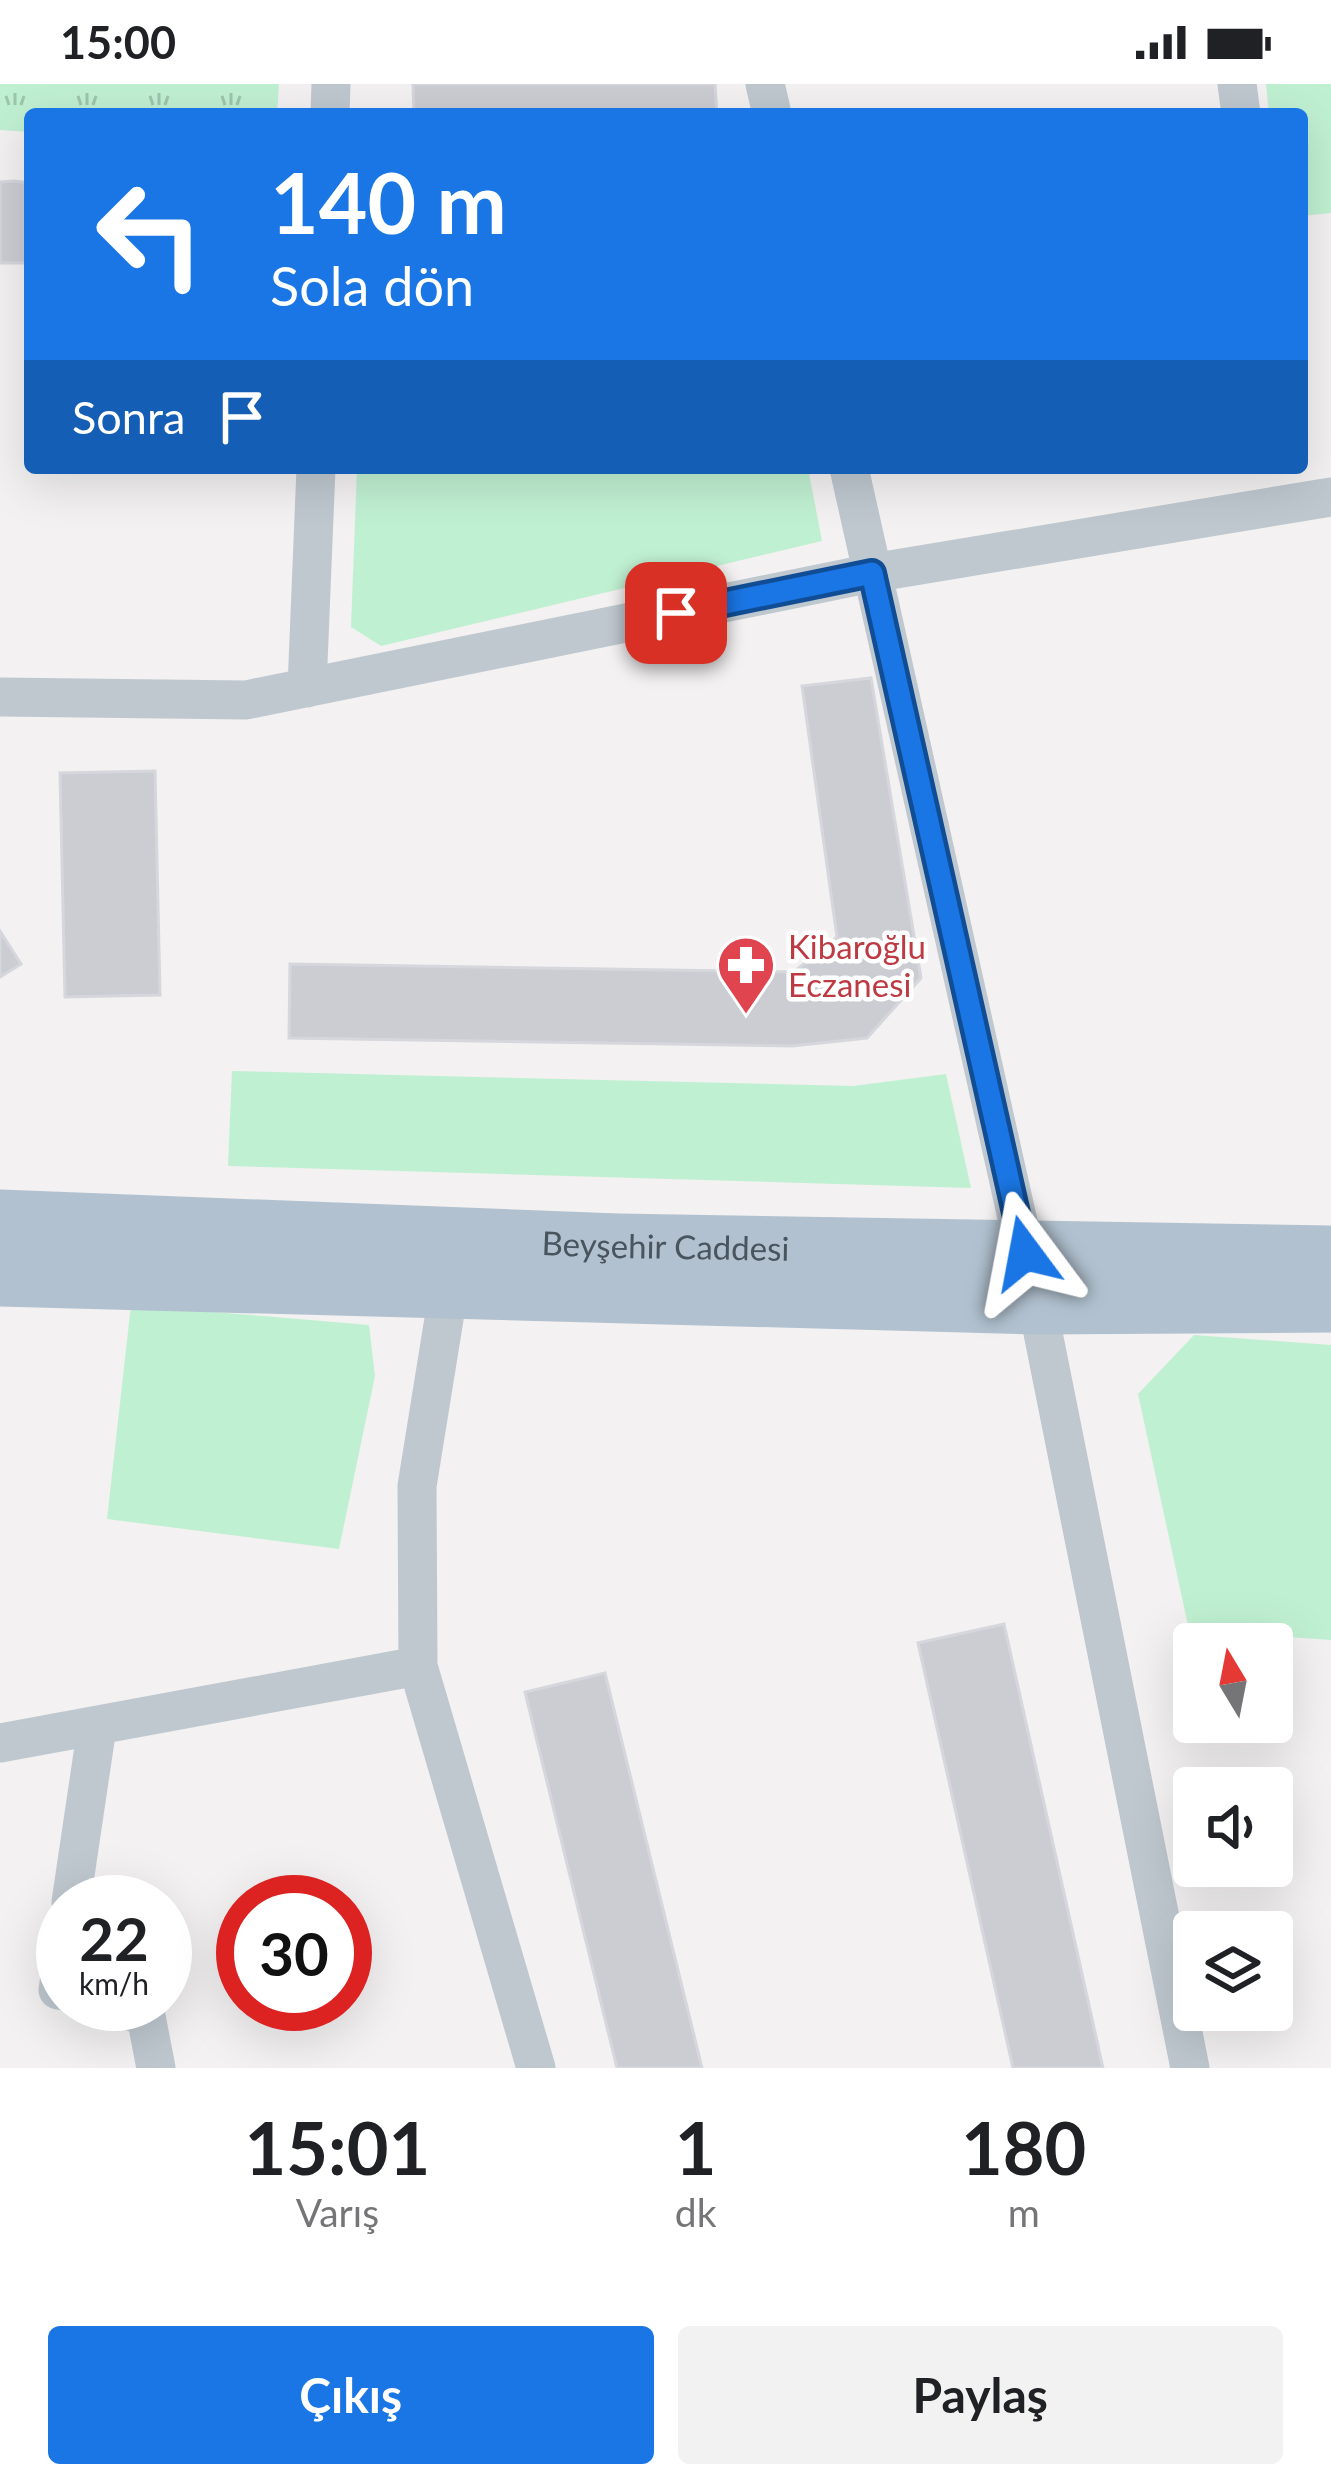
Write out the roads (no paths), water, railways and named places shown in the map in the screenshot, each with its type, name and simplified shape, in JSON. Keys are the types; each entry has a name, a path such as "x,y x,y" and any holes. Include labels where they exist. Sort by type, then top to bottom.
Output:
{"main road":[{"name":"Beyşehir Caddesi","path":"0,1221 617,1246 1331,1300"},
{"name":"Beyşehir Caddesi","path":"0,1275 449,1288 1031,1278 1331,1257"}],"street":[{"path":"307,688 316,474"},
{"path":"850,474 1031,1278 1190,2068"},
{"path":"0,697 246,700 1304,490"},
{"path":"449,1288 417,1486 418,1666 536,2068"},
{"path":"0,1743 418,1666"},
{"path":"75,1875 97,1727"},
{"path":"149,2031 157,2068"}],"place":[{"name":"Kibaroğlu Eczanesi","path":"746,1016"}]}
